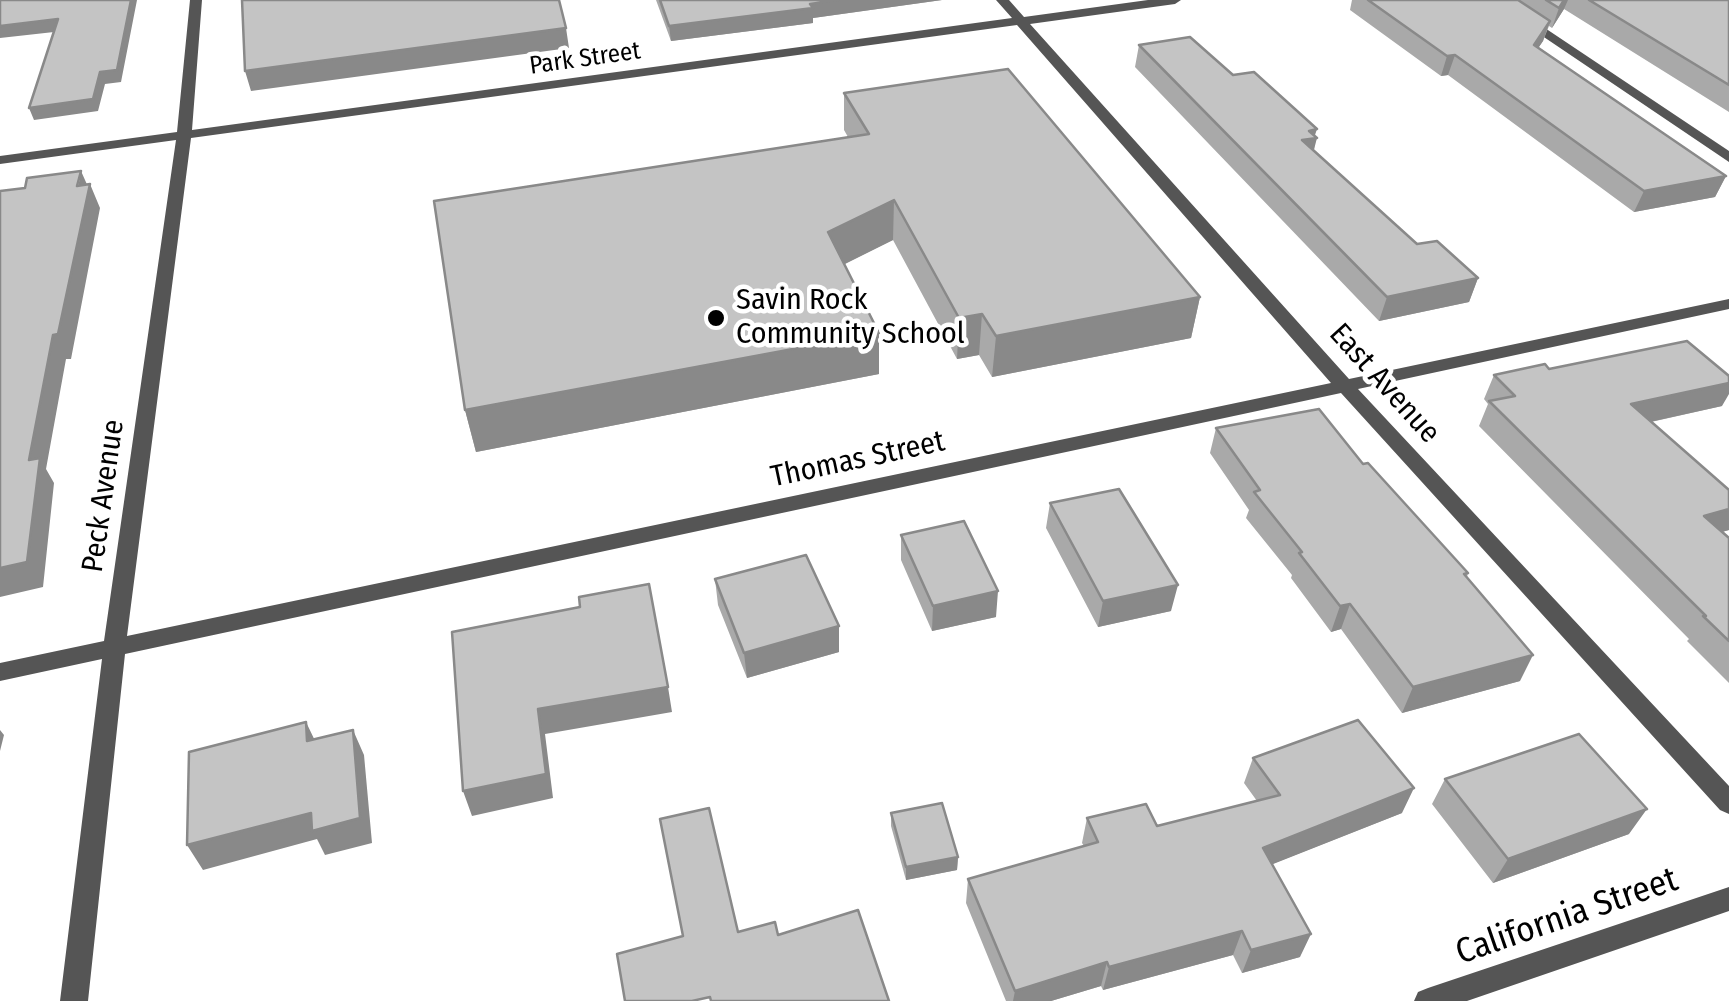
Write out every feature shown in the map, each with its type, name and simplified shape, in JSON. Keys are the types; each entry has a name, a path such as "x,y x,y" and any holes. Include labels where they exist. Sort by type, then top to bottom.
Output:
{"street":[{"name":"Peck Avenue","path":"74,1001 114,648 184,134 196,0"},
{"name":"East Avenue","path":"1002,0 1346,387 1729,803"},
{"name":"Park Street","path":"0,160 1176,0"},
{"path":"1495,0 1729,158"},
{"name":"Thomas Street","path":"0,672 1729,304"},
{"name":"California Street","path":"1428,1001 1729,899"}],"building":[{"path":"0,0 131,0 117,70 100,72 93,99 29,108 58,19 0,26"},
{"path":"242,0 559,0 566,28 245,71"},
{"path":"660,0 838,0 810,4 813,8 669,26"},
{"path":"1368,0 1518,0 1550,21 1534,45 1726,176 1644,191 1455,55 1447,56"},
{"path":"1546,0 1564,0 1559,8"},
{"path":"1589,0 1729,0 1729,85"},
{"path":"1190,37 1233,75 1254,72 1317,129 1309,131 1317,138 1302,140 1417,244 1437,241 1478,278 1387,297 1139,45"},
{"path":"1008,69 1200,297 996,336 982,314 959,318 894,200 828,232 879,333 465,410 434,201 869,134 844,93"},
{"path":"81,171 77,186 90,184 58,334 53,335 29,460 40,458 27,562 0,568 0,191 25,188 27,178"},
{"path":"1687,341 1729,376 1729,383 1631,404 1729,490 1729,509 1704,516 1729,538 1729,641 1489,401 1515,396 1494,375 1545,364 1549,369"},
{"path":"1319,409 1363,464 1368,463 1468,573 1464,574 1533,655 1413,687 1350,604 1340,606 1254,492 1260,490 1216,428"},
{"path":"1119,489 1178,585 1103,601 1050,503"},
{"path":"964,521 998,591 933,606 901,535"},
{"path":"806,555 839,626 744,653 715,579"},
{"path":"649,584 668,687 538,709 546,774 463,791 452,632 580,607 579,597"},
{"path":"1358,720 1414,788 1263,848 1311,934 1251,950 1242,931 1109,967 1107,962 1015,991 968,879 1098,842 1087,818 1146,804 1157,826 1280,795 1253,758"},
{"path":"306,722 307,741 353,730 360,818 312,831 311,813 187,845 189,752"},
{"path":"1579,734 1647,809 1508,859 1445,779"},
{"path":"942,803 958,857 906,867 891,813"},
{"path":"709,808 738,932 775,922 778,935 858,910 889,1001 711,1001 710,997 692,1001 625,1001 617,954 683,936 660,819"}],"place":[{"name":"Savin Rock Community School","path":"716,318"}]}
